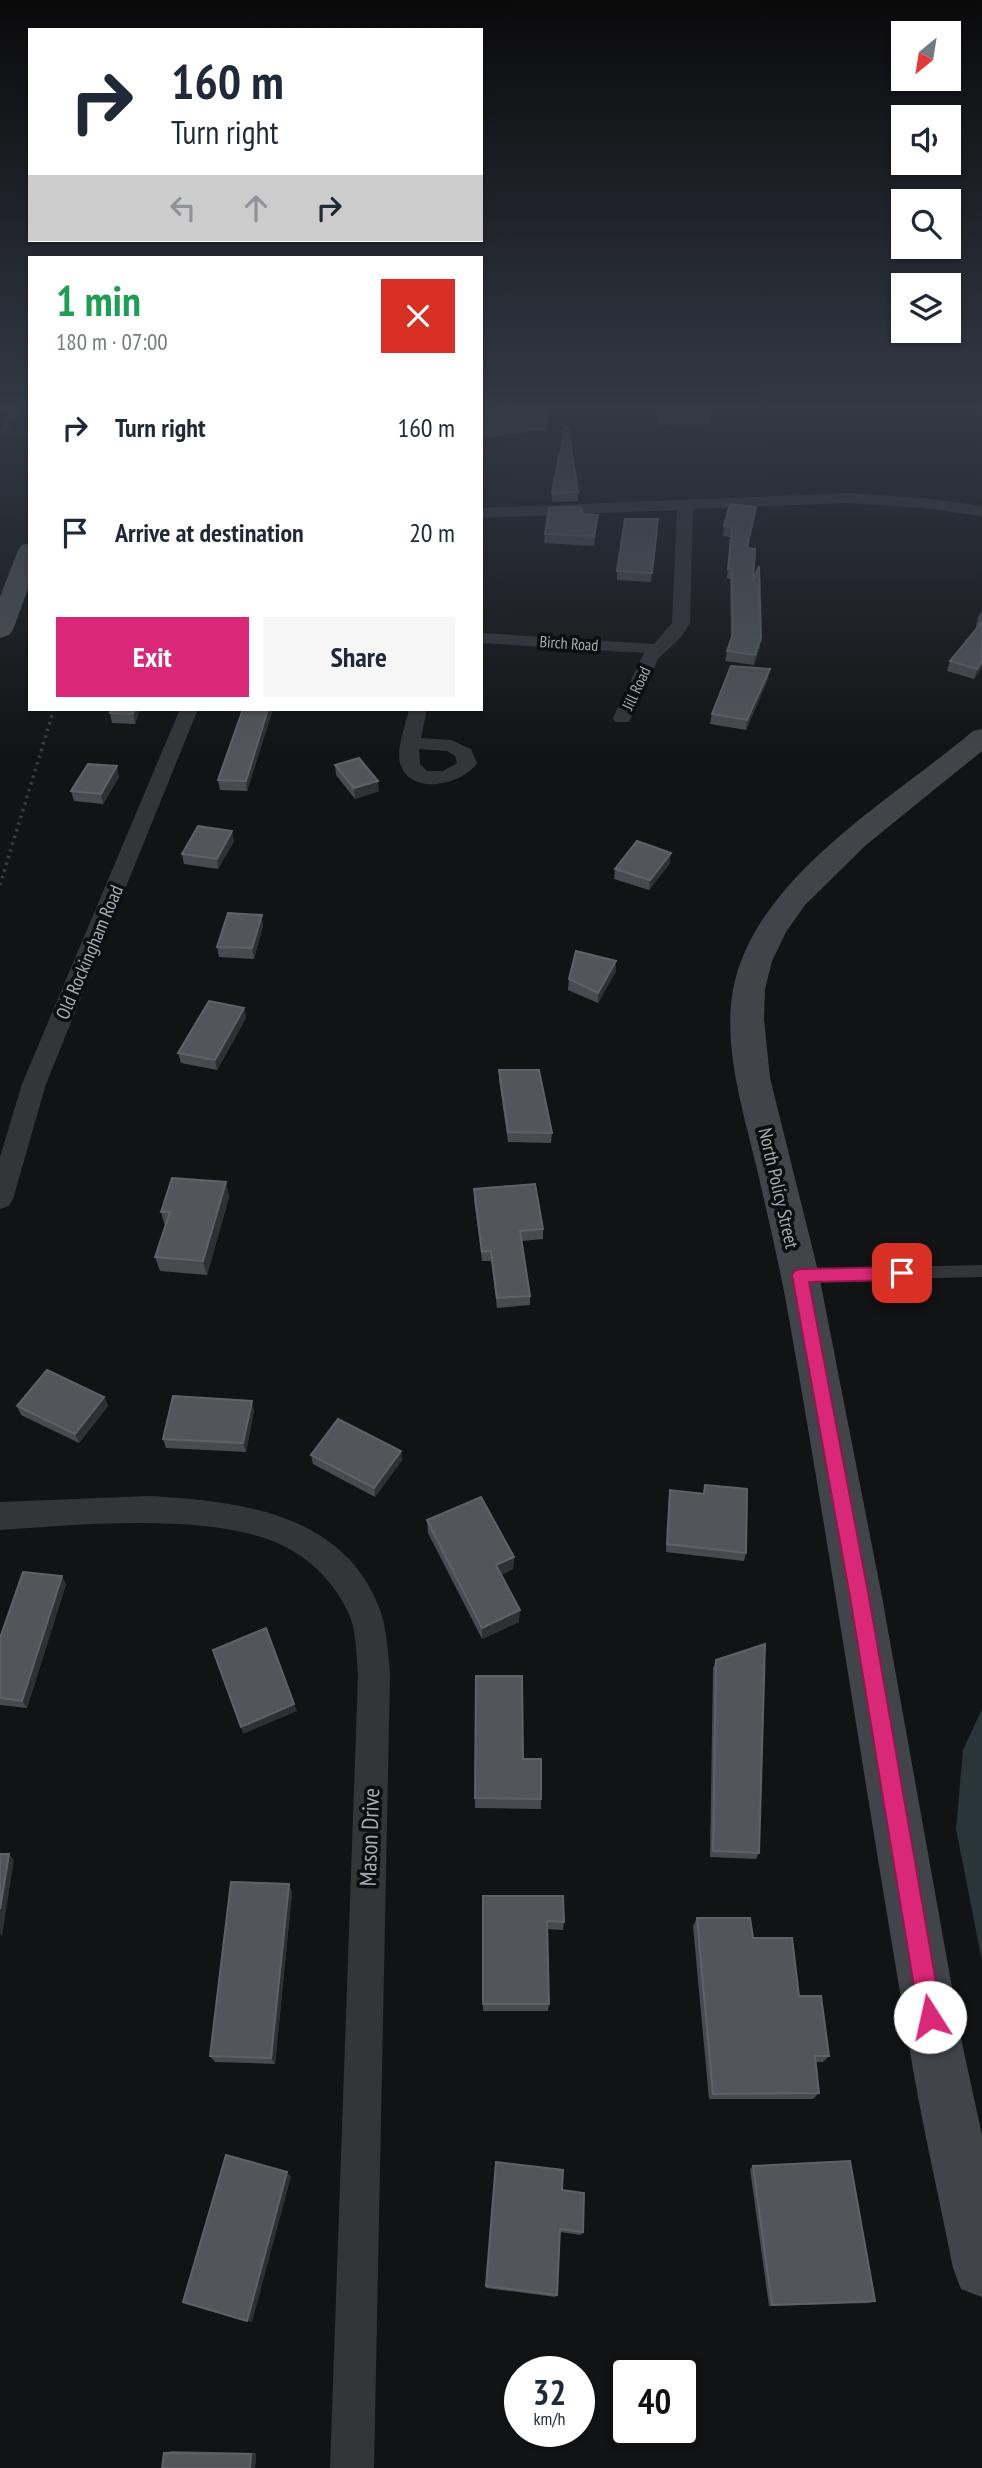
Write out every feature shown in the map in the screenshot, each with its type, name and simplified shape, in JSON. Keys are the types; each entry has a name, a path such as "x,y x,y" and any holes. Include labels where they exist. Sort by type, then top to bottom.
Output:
{"main road":[{"path":"0,630 28,555"}],"street":[{"name":"Jill Road","path":"622,718 657,649 673,638 681,623 684,525"},
{"name":"Birch Road","path":"483,638 657,649"},
{"name":"Old Rockingham Road","path":"0,1199 34,1084 188,711"},
{"path":"412,743 418,711"},
{"name":"North Policy Street","path":"982,737 868,829 818,875 775,926 756,961 750,986 748,1046 800,1275 860,1597 935,2043 982,2268"},
{"name":"Mason Drive","path":"0,1516 185,1512 263,1523 322,1551 348,1579 363,1607 374,1675 352,2468"}],"lane":[{"path":"800,1275 982,1271"}],"path":[{"path":"0,885 53,711"}],"shaded area":[{"path":"982,1709 982,1961 956,1829 963,1750"}],"building":[{"path":"546,525 596,525 594,536 545,534"},
{"path":"624,525 657,525 652,573 617,571"},
{"path":"752,525 747,548 755,549 753,581 759,566 761,638 755,655 727,651 733,634 732,569 728,569 732,527 724,526"},
{"path":"982,622 982,661 977,669 950,661"},
{"path":"731,666 770,669 747,720 712,714"},
{"path":"111,711 134,711 133,714 110,713"},
{"path":"242,711 267,711 246,781 218,780"},
{"path":"359,758 378,781 354,788 335,765"},
{"path":"88,764 117,766 101,794 71,791"},
{"path":"198,826 232,831 217,859 182,854"},
{"path":"637,841 671,853 650,880 615,869"},
{"path":"228,913 262,915 252,948 217,947"},
{"path":"576,951 616,961 598,993 569,979"},
{"path":"209,1001 244,1008 215,1060 178,1053"},
{"path":"499,1070 539,1070 552,1133 508,1132"},
{"path":"172,1178 226,1182 203,1261 155,1257 170,1212 161,1212"},
{"path":"535,1184 543,1229 520,1231 530,1296 497,1298 491,1251 482,1252 474,1189"},
{"path":"47,1370 104,1397 75,1434 17,1406"},
{"path":"173,1396 252,1401 243,1443 163,1439"},
{"path":"338,1419 401,1451 374,1488 311,1455"},
{"path":"705,1485 747,1489 746,1553 667,1544 670,1490 704,1494"},
{"path":"481,1497 514,1557 496,1565 520,1610 482,1628 427,1520"},
{"path":"23,1572 62,1576 22,1701 0,1698 0,1638"},
{"path":"266,1628 294,1704 241,1727 213,1650"},
{"path":"765,1644 759,1853 713,1851 716,1660"},
{"path":"476,1676 522,1676 523,1759 541,1759 541,1799 475,1798"},
{"path":"0,1854 9,1854 0,1909"},
{"path":"231,1882 289,1884 271,2058 210,2056"},
{"path":"483,1896 563,1896 564,1922 547,1921 549,2004 483,2004"},
{"path":"697,1918 750,1918 753,1938 792,1938 799,1996 821,1996 829,2056 815,2056 819,2093 713,2094"},
{"path":"226,2155 287,2172 247,2321 183,2302"},
{"path":"850,2161 875,2301 772,2305 753,2166"},
{"path":"496,2162 563,2170 562,2190 584,2193 583,2232 560,2229 557,2295 486,2286"},
{"path":"164,2453 251,2454 250,2468 162,2468"}],"route":[{"path":"902,1273 800,1275 860,1597 930,2017"}]}
